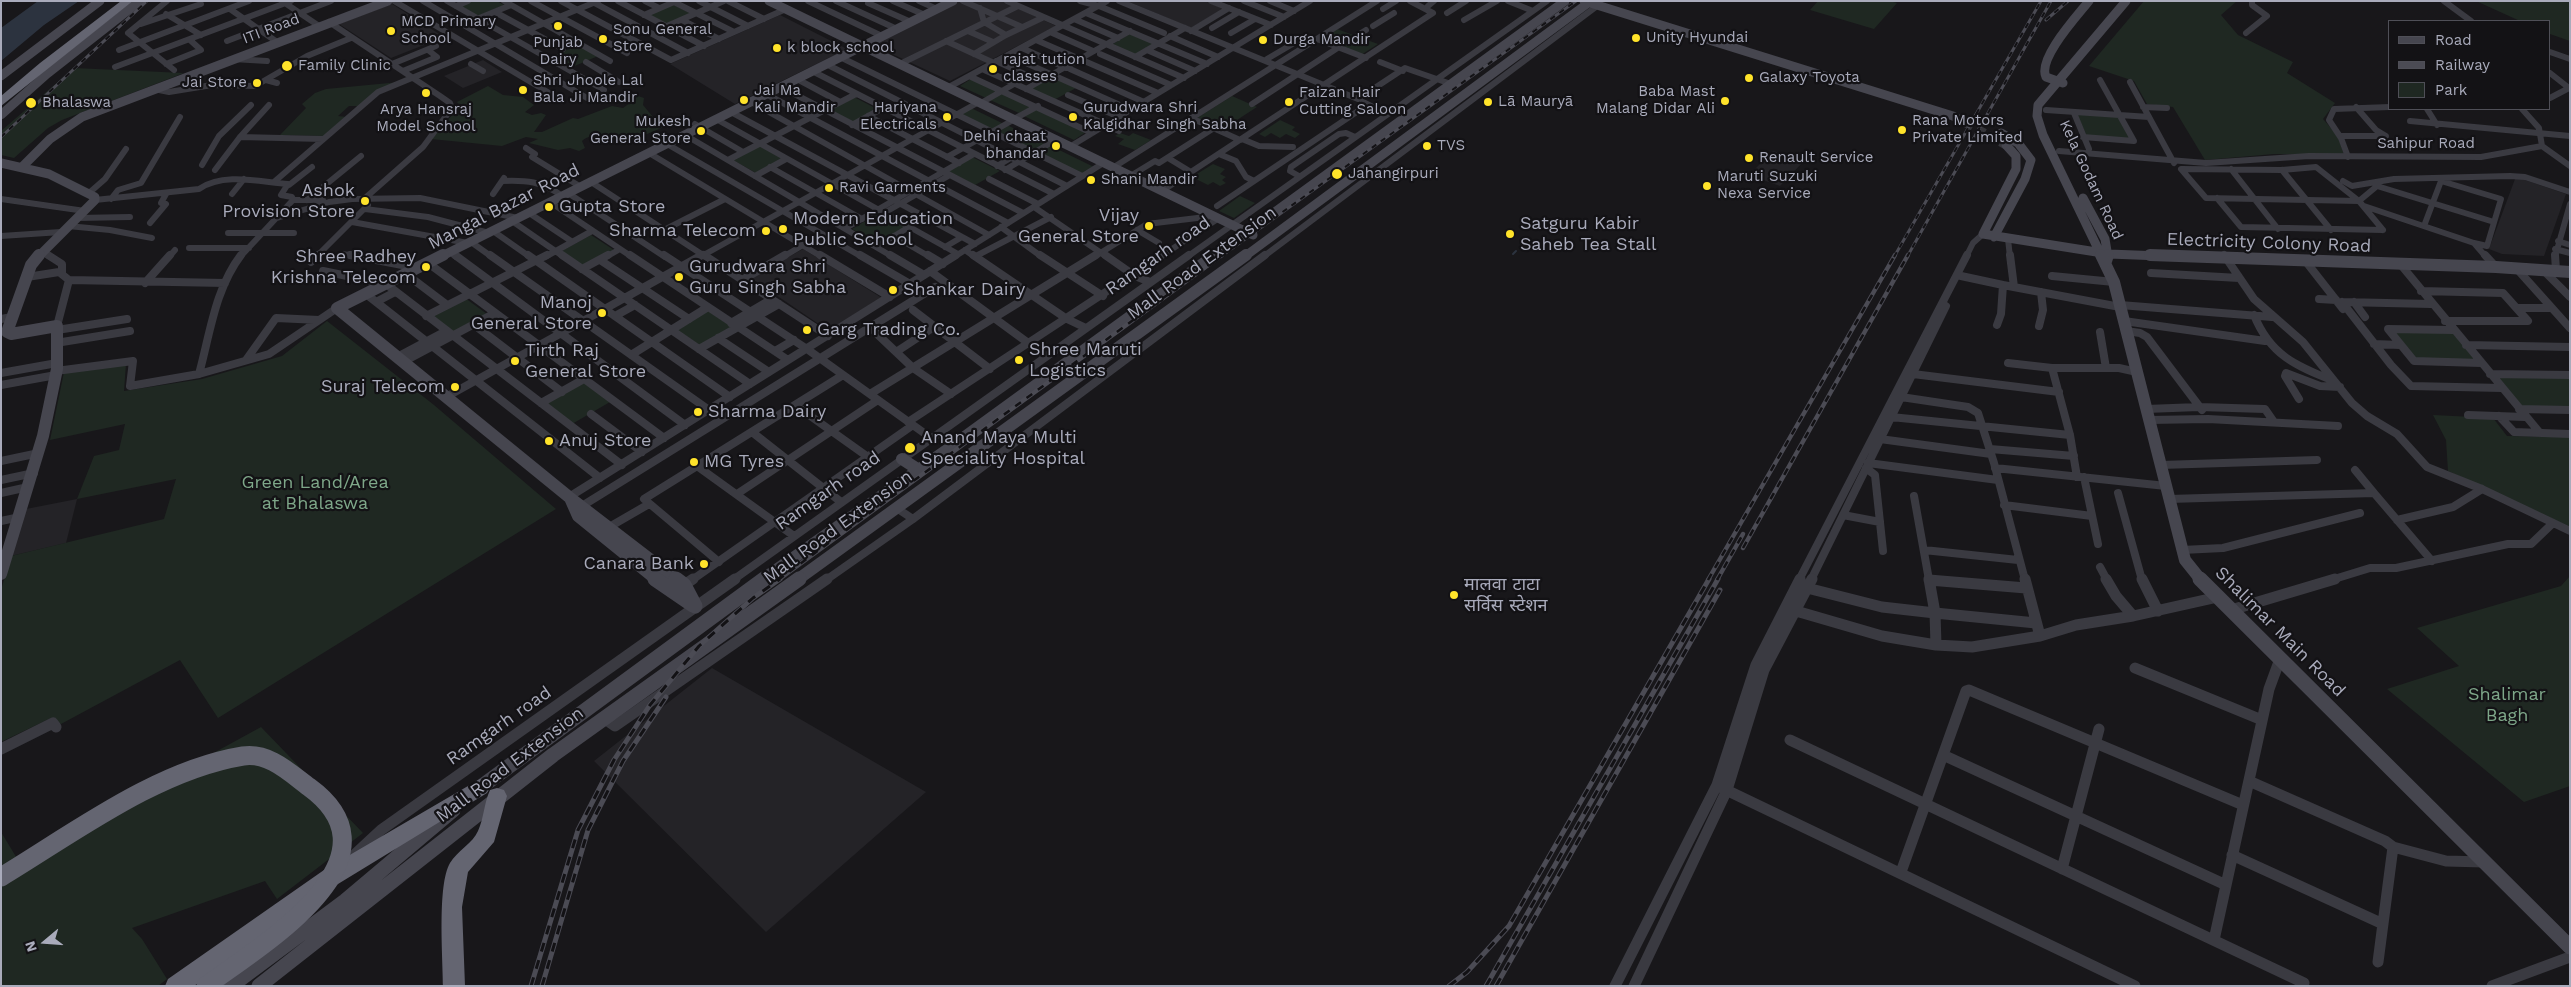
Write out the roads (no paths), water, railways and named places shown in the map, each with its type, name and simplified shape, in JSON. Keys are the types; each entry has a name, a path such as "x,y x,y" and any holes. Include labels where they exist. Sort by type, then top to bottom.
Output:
{"highway":[{"path":"1,90 114,1"},
{"path":"1,102 44,65 128,1"},
{"path":"1,878 157,785 218,762 245,756 261,756 276,763 328,802 339,818 342,839 336,869 314,902 206,986"},
{"path":"176,986 331,877 489,792"},
{"path":"454,986 452,907 458,868 486,836 489,792"}],"street":[{"path":"1,76 100,1"},
{"path":"1,115 47,74 140,1"},
{"path":"167,1 129,30 129,36 141,42 174,70"},
{"path":"119,50 249,1"},
{"path":"227,40 331,1"},
{"name":"ITI Road","path":"23,166 61,128 233,59 388,1"},
{"path":"394,1 477,52 556,97"},
{"path":"423,1 587,98"},
{"path":"447,1 604,90"},
{"path":"456,6 468,1"},
{"path":"504,1 610,61"},
{"path":"531,1 627,53"},
{"path":"561,1 671,60 786,9"},
{"path":"618,1 704,46"},
{"path":"645,1 659,8"},
{"path":"667,26 682,20 707,4 726,1 764,19"},
{"path":"768,1 1162,191 1217,213 1232,224 1272,244"},
{"path":"808,1 882,36"},
{"path":"836,1 897,29"},
{"path":"893,1 925,15"},
{"path":"919,1 937,9"},
{"path":"963,1 1022,27"},
{"path":"1007,1 1184,78"},
{"path":"1080,1 1098,6 1218,57"},
{"path":"949,87 1107,1"},
{"path":"1119,1 1326,84 1387,114"},
{"path":"1211,1 1271,25"},
{"path":"1244,1 1284,17"},
{"path":"1270,1 1294,11"},
{"path":"1297,1 1307,3"},
{"path":"1071,146 1108,126 1119,117 1233,48 1316,1"},
{"path":"569,497 1082,176 1109,164 1191,118 1378,1"},
{"path":"1384,9 1396,1"},
{"path":"1162,191 1433,13 1432,10 1410,1"},
{"path":"1428,6 1434,1"},
{"path":"1447,13 1466,1"},
{"path":"1464,20 1497,1"},
{"path":"1508,1 1533,11"},
{"name":"Ramgarh road","path":"331,877 381,830 1547,1"},
{"name":"Mall Road Extension","path":"231,986 304,935 489,792 708,618 919,470 1565,1"},
{"path":"2062,83 2044,75 2045,68 2060,36 2089,1"},
{"name":"Kela Godam Road","path":"2103,253 2043,135 2037,116 2126,1"},
{"name":"Kela Godam Road","path":"2062,83 2135,1"},
{"path":"2246,33 2267,16 2252,5 2252,1"},
{"path":"2444,1 2470,20"},
{"path":"115,67 286,2 319,26"},
{"path":"274,182 378,92 594,2 688,53"},
{"path":"644,14 673,2 734,32"},
{"path":"854,10 870,2 911,22"},
{"name":"Mangal Bazar Road","path":"337,308 685,135 697,126 731,112 950,2"},
{"path":"1277,64 1240,48 1271,25 1307,3"},
{"path":"610,722 913,519 1147,344 1272,244 1439,125 1562,34 1597,3"},
{"path":"1597,3 1955,113 1597,3"},
{"name":"Mall Road Extension","path":"259,986 319,942 489,792 610,722 1135,337 1272,244 1428,120 1550,30 1570,16 1597,3"},
{"path":"134,26 200,4"},
{"path":"707,4 748,26"},
{"path":"477,18 511,5"},
{"path":"900,64 1018,6"},
{"path":"980,8 979,15 984,23 1006,35"},
{"path":"1192,31 1229,8"},
{"path":"157,9 201,35"},
{"path":"230,9 277,42"},
{"path":"495,12 563,50"},
{"path":"1212,28 1239,12"},
{"path":"1086,13 1207,64"},
{"path":"1373,26 1394,13"},
{"path":"974,54 1006,35 1044,17"},
{"path":"1074,19 1118,38"},
{"path":"1231,33 1255,19"},
{"path":"682,20 719,39"},
{"path":"330,22 351,38 450,103 452,108 423,147 364,199"},
{"path":"1167,35 1178,25"},
{"path":"1135,57 1167,35 1185,28"},
{"path":"1358,36 1366,30"},
{"path":"1550,30 1562,34"},
{"path":"968,31 993,42"},
{"path":"1026,89 1040,81 1055,76 1109,46 1130,31"},
{"path":"487,39 502,32"},
{"path":"1050,32 1171,86"},
{"path":"159,88 169,92 212,85 249,87 266,80 308,56 351,38"},
{"path":"1268,59 1301,39"},
{"path":"1317,39 1366,58"},
{"path":"166,64 202,50 190,40"},
{"path":"1036,40 1158,93"},
{"path":"946,42 1040,81"},
{"path":"392,64 436,46"},
{"path":"1252,104 1339,47"},
{"path":"1022,48 1144,102"},
{"path":"403,71 437,56 428,50"},
{"path":"1147,50 1195,71"},
{"path":"316,56 323,51"},
{"path":"2551,52 2570,59"},
{"path":"1008,55 1131,110"},
{"path":"840,58 1082,176"},
{"path":"233,59 267,61"},
{"path":"586,62 619,82"},
{"path":"1380,62 1399,70 1450,84"},
{"path":"471,64 483,71"},
{"path":"826,64 1067,186"},
{"path":"982,69 1119,131"},
{"path":"1358,99 1399,70"},
{"path":"812,71 1054,194"},
{"path":"1158,79 1170,72"},
{"path":"2551,74 2568,87"},
{"path":"969,76 1092,133"},
{"path":"446,397 1028,76"},
{"path":"797,79 840,102"},
{"path":"266,80 277,82"},
{"path":"2083,137 2134,140 2100,80"},
{"path":"2130,82 2171,159 2181,168 2204,198 2362,203 2424,226 2488,246 2501,200 2500,198 2443,181 2424,226"},
{"path":"2551,82 2568,87"},
{"path":"782,87 1023,213"},
{"path":"947,157 1015,119 1080,87"},
{"path":"2551,97 2568,87"},
{"path":"766,94 931,182 1004,225 1014,236 1066,274 1102,296"},
{"path":"728,160 856,94"},
{"path":"1068,94 1119,117"},
{"path":"751,102 989,235"},
{"path":"202,166 219,136 251,105"},
{"path":"215,170 240,137 269,105"},
{"path":"684,586 824,489 951,394 1135,276 1217,213 1254,181 1367,105"},
{"path":"2043,107 2074,113 2149,117"},
{"name":"Kela Godam Road","path":"2043,107 2050,132 2103,253"},
{"path":"2143,107 2167,108"},
{"path":"2340,136 2386,136 2376,130 2356,107"},
{"path":"2348,157 2330,117 2335,108 2388,107"},
{"path":"852,125 883,108"},
{"path":"1056,116 1070,109"},
{"path":"2428,110 2437,124"},
{"path":"2523,110 2539,128 2542,146 2570,166"},
{"path":"731,112 975,244"},
{"path":"2074,113 2089,150"},
{"path":"868,116 959,163"},
{"path":"111,199 118,190 141,183 180,117"},
{"path":"1075,125 1089,117"},
{"path":"1191,118 1260,146 1293,148"},
{"path":"716,119 945,247 976,256 1067,319 1086,328"},
{"path":"1428,120 1439,125"},
{"path":"2410,121 2570,136"},
{"path":"697,126 744,152"},
{"path":"1132,175 1155,161 1159,163 1168,158 1214,128"},
{"path":"1299,176 1290,171 1291,167 1339,134 1346,133 1356,136"},
{"path":"1634,986 1722,788 1764,670 1796,611 1961,276 1978,245 1991,233 2025,179 2031,160 2018,144 2001,133"},
{"path":"685,135 878,246 912,268 927,273 1027,345 1046,356"},
{"path":"240,137 323,139"},
{"path":"1005,170 1056,139"},
{"path":"2110,139 2117,154"},
{"path":"667,144 898,277 918,297"},
{"path":"1615,986 1722,788 1756,665 1973,243 1991,233 2018,160 2014,152 2006,145"},
{"name":"Sahipur Road","path":"2117,154 2206,163 2309,156 2481,157 2542,146"},
{"path":"526,148 535,154 532,157 586,184 664,230 828,336"},
{"path":"2069,148 2117,154"},
{"path":"126,149 92,197 85,211 42,252 31,266 7,318 7,332 8,334 130,331"},
{"path":"998,166 1026,149"},
{"path":"2058,151 2117,154"},
{"path":"649,153 890,297"},
{"path":"846,228 898,202 946,174 974,154"},
{"path":"1219,154 1236,161 1246,177 1254,181"},
{"path":"307,200 361,156"},
{"path":"2309,156 2352,186 2394,179 2510,176 2524,177 2570,192"},
{"path":"755,176 786,158"},
{"path":"1168,158 1191,172"},
{"path":"1,163 23,166 49,174 92,197 111,199 201,189 213,180 244,178 289,185"},
{"path":"312,167 289,185 281,195 292,197 293,200 329,202 420,198 515,220 553,250 750,384"},
{"path":"770,167 862,219"},
{"path":"2181,168 2282,170 2316,167 2362,203 2383,231 2240,227 2217,198"},
{"path":"2231,169 2278,229"},
{"path":"2282,170 2331,230"},
{"path":"232,194 244,178"},
{"path":"493,194 504,178 538,180 565,195 794,340 931,438"},
{"path":"989,179 1036,205 1100,253 1135,276 1150,282"},
{"path":"842,190 858,181"},
{"path":"552,188 560,184"},
{"path":"2362,203 2376,186 2494,222"},
{"path":"150,223 166,204 160,203 166,194"},
{"path":"1,199 85,211"},
{"path":"664,230 725,199"},
{"path":"199,374 225,283 248,248 293,200"},
{"path":"311,262 374,200"},
{"path":"276,218 329,202"},
{"path":"550,202 788,360"},
{"path":"2555,266 2557,245 2567,229 2570,204"},
{"path":"365,209 396,211 455,222 491,232 536,260 730,397"},
{"path":"529,213 571,241"},
{"path":"870,394 1148,224 1217,213"},
{"path":"77,218 130,217"},
{"path":"976,256 1050,217"},
{"path":"352,222 469,242 709,410"},
{"path":"878,246 910,227"},
{"path":"1,236 65,229 110,230 152,238"},
{"path":"1137,230 1159,243"},
{"path":"426,316 514,273 553,250 592,231"},
{"path":"228,233 294,233"},
{"name":"Electricity Colony Road","path":"1991,233 2103,253"},
{"name":"Electricity Colony Road","path":"1991,233 2008,240 2103,253 2555,266"},
{"path":"894,236 943,264"},
{"path":"945,247 962,236"},
{"path":"2008,240 2014,287"},
{"path":"2474,243 2494,264"},
{"path":"742,280 803,245"},
{"path":"2557,245 2570,245"},
{"path":"2557,245 2570,253"},
{"path":"189,248 248,248"},
{"path":"582,269 620,249"},
{"path":"145,283 175,250"},
{"path":"42,252 62,264 62,273 69,280 145,283 225,283"},
{"path":"450,252 685,425"},
{"name":"Shalimar Main Road","path":"2103,253 2114,282 2185,560 2194,573 2570,947"},
{"path":"344,254 423,266 495,313 664,438"},
{"path":"2225,257 2254,299 2272,317 2303,342 2358,410 2397,434 2427,467 2482,489 2570,531"},
{"name":"Electricity Colony Road","path":"2225,257 2401,265 2494,264 2517,269 2543,270 2555,266"},
{"path":"600,260 689,319"},
{"path":"2307,262 2398,381"},
{"path":"2401,265 2431,304 2540,433"},
{"path":"2555,266 2570,266"},
{"path":"2555,266 2570,272"},
{"path":"898,277 912,268"},
{"path":"2517,269 2570,328"},
{"path":"323,270 386,284 622,465"},
{"path":"2543,270 2570,298"},
{"path":"27,277 62,273"},
{"path":"2150,273 2239,278"},
{"path":"406,274 447,305"},
{"path":"1961,276 2041,292 2123,316 2265,341"},
{"path":"2052,276 2114,282"},
{"path":"1,574 6,550 20,517 39,453 56,369 56,333 69,280"},
{"path":"1997,325 2001,314 2003,285"},
{"path":"582,506 935,287"},
{"path":"2421,291 2503,293 2528,321 2445,320"},
{"path":"376,302 396,292"},
{"path":"2039,326 2043,310 2041,292"},
{"path":"366,294 600,478"},
{"path":"2319,299 2336,300"},
{"path":"699,349 718,338 734,325 775,302"},
{"path":"2354,302 2365,316"},
{"path":"2431,304 2341,303 2411,386 2502,388"},
{"path":"614,316 635,306"},
{"path":"631,356 708,307"},
{"path":"1,373 132,361 130,386 199,374 273,352 337,308 582,506 673,593 695,606 708,618"},
{"path":"2517,308 2551,308"},
{"path":"913,310 990,369"},
{"path":"400,359 449,333 495,313"},
{"path":"2123,316 2272,317"},
{"path":"2123,316 2140,333 2147,337 2208,418"},
{"path":"2254,316 2258,330 2265,341 2286,359 2338,385"},
{"path":"246,361 276,318 319,320"},
{"path":"56,333 127,319"},
{"path":"473,324 562,392"},
{"path":"847,324 862,333"},
{"path":"896,352 934,327"},
{"path":"2453,330 2388,328 2414,361 2481,363"},
{"path":"874,332 913,368 951,394"},
{"path":"2100,332 2106,368"},
{"path":"1135,337 1147,344"},
{"path":"718,338 769,372"},
{"path":"775,351 794,340"},
{"path":"2374,344 2400,345"},
{"path":"2466,345 2570,347"},
{"path":"2008,363 2052,368 2106,368 2137,372"},
{"path":"2052,368 2098,544"},
{"path":"1,385 56,369"},
{"path":"1913,374 2059,392"},
{"path":"2299,399 2285,376 2286,374 2317,386 2338,385"},
{"path":"2490,374 2570,375"},
{"path":"719,562 644,499 843,375"},
{"path":"541,404 584,379"},
{"path":"1901,397 1971,408 1978,413 1995,468 2018,560 2040,636"},
{"path":"737,494 878,400"},
{"path":"795,405 868,456"},
{"path":"2148,415 2199,408 2265,410 2274,422"},
{"path":"2519,409 2570,410"},
{"path":"591,414 642,452"},
{"path":"2148,415 2338,426"},
{"path":"2468,415 2526,417"},
{"path":"2499,416 2514,432 2570,434"},
{"path":"1891,417 2070,435"},
{"path":"752,432 841,502"},
{"path":"1880,439 1990,452 2074,456"},
{"path":"1,461 39,453"},
{"path":"902,459 919,470"},
{"path":"2161,465 2317,460"},
{"path":"697,466 794,536"},
{"path":"1867,466 1998,480"},
{"path":"1867,466 1875,475 1883,551"},
{"path":"1995,468 2081,477 2168,493 2374,493"},
{"path":"2355,470 2432,561"},
{"path":"1,480 34,473"},
{"path":"1,493 28,487"},
{"path":"2397,520 2458,507 2469,501 2482,489"},
{"path":"2118,493 2143,583 2158,611"},
{"path":"1914,496 1935,613 1936,646"},
{"path":"569,497 578,516 605,530 684,586 695,606"},
{"path":"605,530 649,504"},
{"path":"2004,505 2092,516"},
{"path":"898,509 913,519"},
{"path":"2182,550 2223,548 2360,513"},
{"path":"1843,515 1880,522"},
{"path":"1,521 20,517"},
{"path":"2231,610 2370,568 2396,568 2508,544 2531,544 2553,522"},
{"path":"1924,550 2018,560"},
{"path":"2100,567 2116,596 2133,616"},
{"path":"1929,580 2026,588"},
{"path":"1807,588 1869,605 2036,624"},
{"path":"1796,611 1868,632 1936,646 1993,646 2040,636 2076,625 2133,616 2218,597"},
{"path":"2214,940 2269,689 2280,658"},
{"path":"2135,668 2262,720"},
{"path":"1901,872 1966,691 1969,690 2243,805"},
{"path":"1,749 53,722 56,727"},
{"path":"2062,869 2099,729"},
{"path":"1790,740 2304,983"},
{"path":"1943,756 2226,885"},
{"path":"2249,781 2385,841 2393,847 2446,861 2484,862"},
{"path":"1722,788 1901,872 2135,986"},
{"path":"2378,962 2393,847"},
{"path":"2232,855 2383,924"},
{"path":"2492,986 2570,957"}],"water":[{"path":"38,1 79,1 44,25 1,61 1,28"}],"waterway":[{"path":"568,170 576,176 571,179"},
{"path":"1513,254 1516,251"}],"tunnel":[{"path":"1953,116 2006,145"}],"railway":[{"path":"1,137 147,1"},
{"path":"1220,257 1576,1"},
{"path":"1894,257 2041,1"},
{"path":"1907,257 2051,1"},
{"path":"2046,20 2068,1"},
{"path":"778,580 1222,255"},
{"path":"1708,580 1895,255"},
{"path":"1743,548 1908,255"},
{"path":"1717,580 1743,534"},
{"path":"531,986 578,830 614,760 650,705 699,646 753,598 780,579"},
{"path":"1449,986 1467,972 1509,926 1709,579"},
{"path":"1486,986 1718,579"},
{"path":"1496,986 1720,590"},
{"path":"542,986 588,830 623,761 666,697"}],"place":[{"name":"Punjab Dairy","path":"558,26"},
{"name":"MCD Primary School","path":"391,31"},
{"name":"Unity Hyundai","path":"1636,38"},
{"name":"Sonu General Store","path":"603,39"},
{"name":"Durga Mandir","path":"1263,40"},
{"name":"k block school","path":"777,48"},
{"name":"Family Clinic","path":"287,66"},
{"name":"rajat tution classes","path":"993,69"},
{"name":"Galaxy Toyota","path":"1749,78"},
{"name":"Jai Store","path":"257,83"},
{"name":"Shri Jhoole Lal Bala Ji Mandir","path":"523,90"},
{"name":"Arya Hansraj Model School","path":"426,93"},
{"name":"Jai Ma Kali Mandir","path":"744,100"},
{"name":"Baba Mast Malang Didar Ali","path":"1725,101"},
{"name":"Faizan Hair Cutting Saloon","path":"1289,102"},
{"name":"Lā Mauryā","path":"1488,102"},
{"name":"Bhalaswa","path":"31,103"},
{"name":"Hariyana Electricals","path":"947,117"},
{"name":"Gurudwara Shri Kalgidhar Singh Sabha","path":"1073,117"},
{"name":"Rana Motors Private Limited","path":"1902,130"},
{"name":"Mukesh General Store","path":"701,131"},
{"name":"Delhi chaat bhandar","path":"1056,146"},
{"name":"TVS","path":"1427,146"},
{"name":"Renault Service","path":"1749,158"},
{"name":"Jahangirpuri","path":"1337,174"},
{"name":"Shani Mandir","path":"1091,180"},
{"name":"Maruti Suzuki Nexa Service","path":"1707,186"},
{"name":"Ravi Garments","path":"829,188"},
{"name":"Ashok Provision Store","path":"365,201"},
{"name":"Gupta Store","path":"549,207"},
{"name":"Vijay General Store","path":"1149,226"},
{"name":"Modern Education Public School","path":"783,229"},
{"name":"Sharma Telecom","path":"766,231"},
{"name":"Satguru Kabir Saheb Tea Stall","path":"1510,234"},
{"name":"Shree Radhey Krishna Telecom","path":"426,267"},
{"name":"Gurudwara Shri Guru Singh Sabha","path":"679,277"},
{"name":"Shankar Dairy","path":"893,290"},
{"name":"Manoj General Store","path":"602,313"},
{"name":"Garg Trading Co.","path":"807,330"},
{"name":"Shree Maruti Logistics","path":"1019,360"},
{"name":"Tirth Raj General Store","path":"515,361"},
{"name":"Suraj Telecom","path":"455,387"},
{"name":"Sharma Dairy","path":"698,412"},
{"name":"Anuj Store","path":"549,441"},
{"name":"Anand Maya Multi Speciality Hospital","path":"910,448"},
{"name":"MG Tyres","path":"694,462"},
{"name":"Canara Bank","path":"704,564"},
{"name":"मालवा टाटा सर्विस स्टेशन","path":"1454,595"}],"park label":[{"name":"Green Land/Area at Bhalaswa","path":"315,493"},
{"name":"Shalimar Bagh","path":"2507,705"}]}
